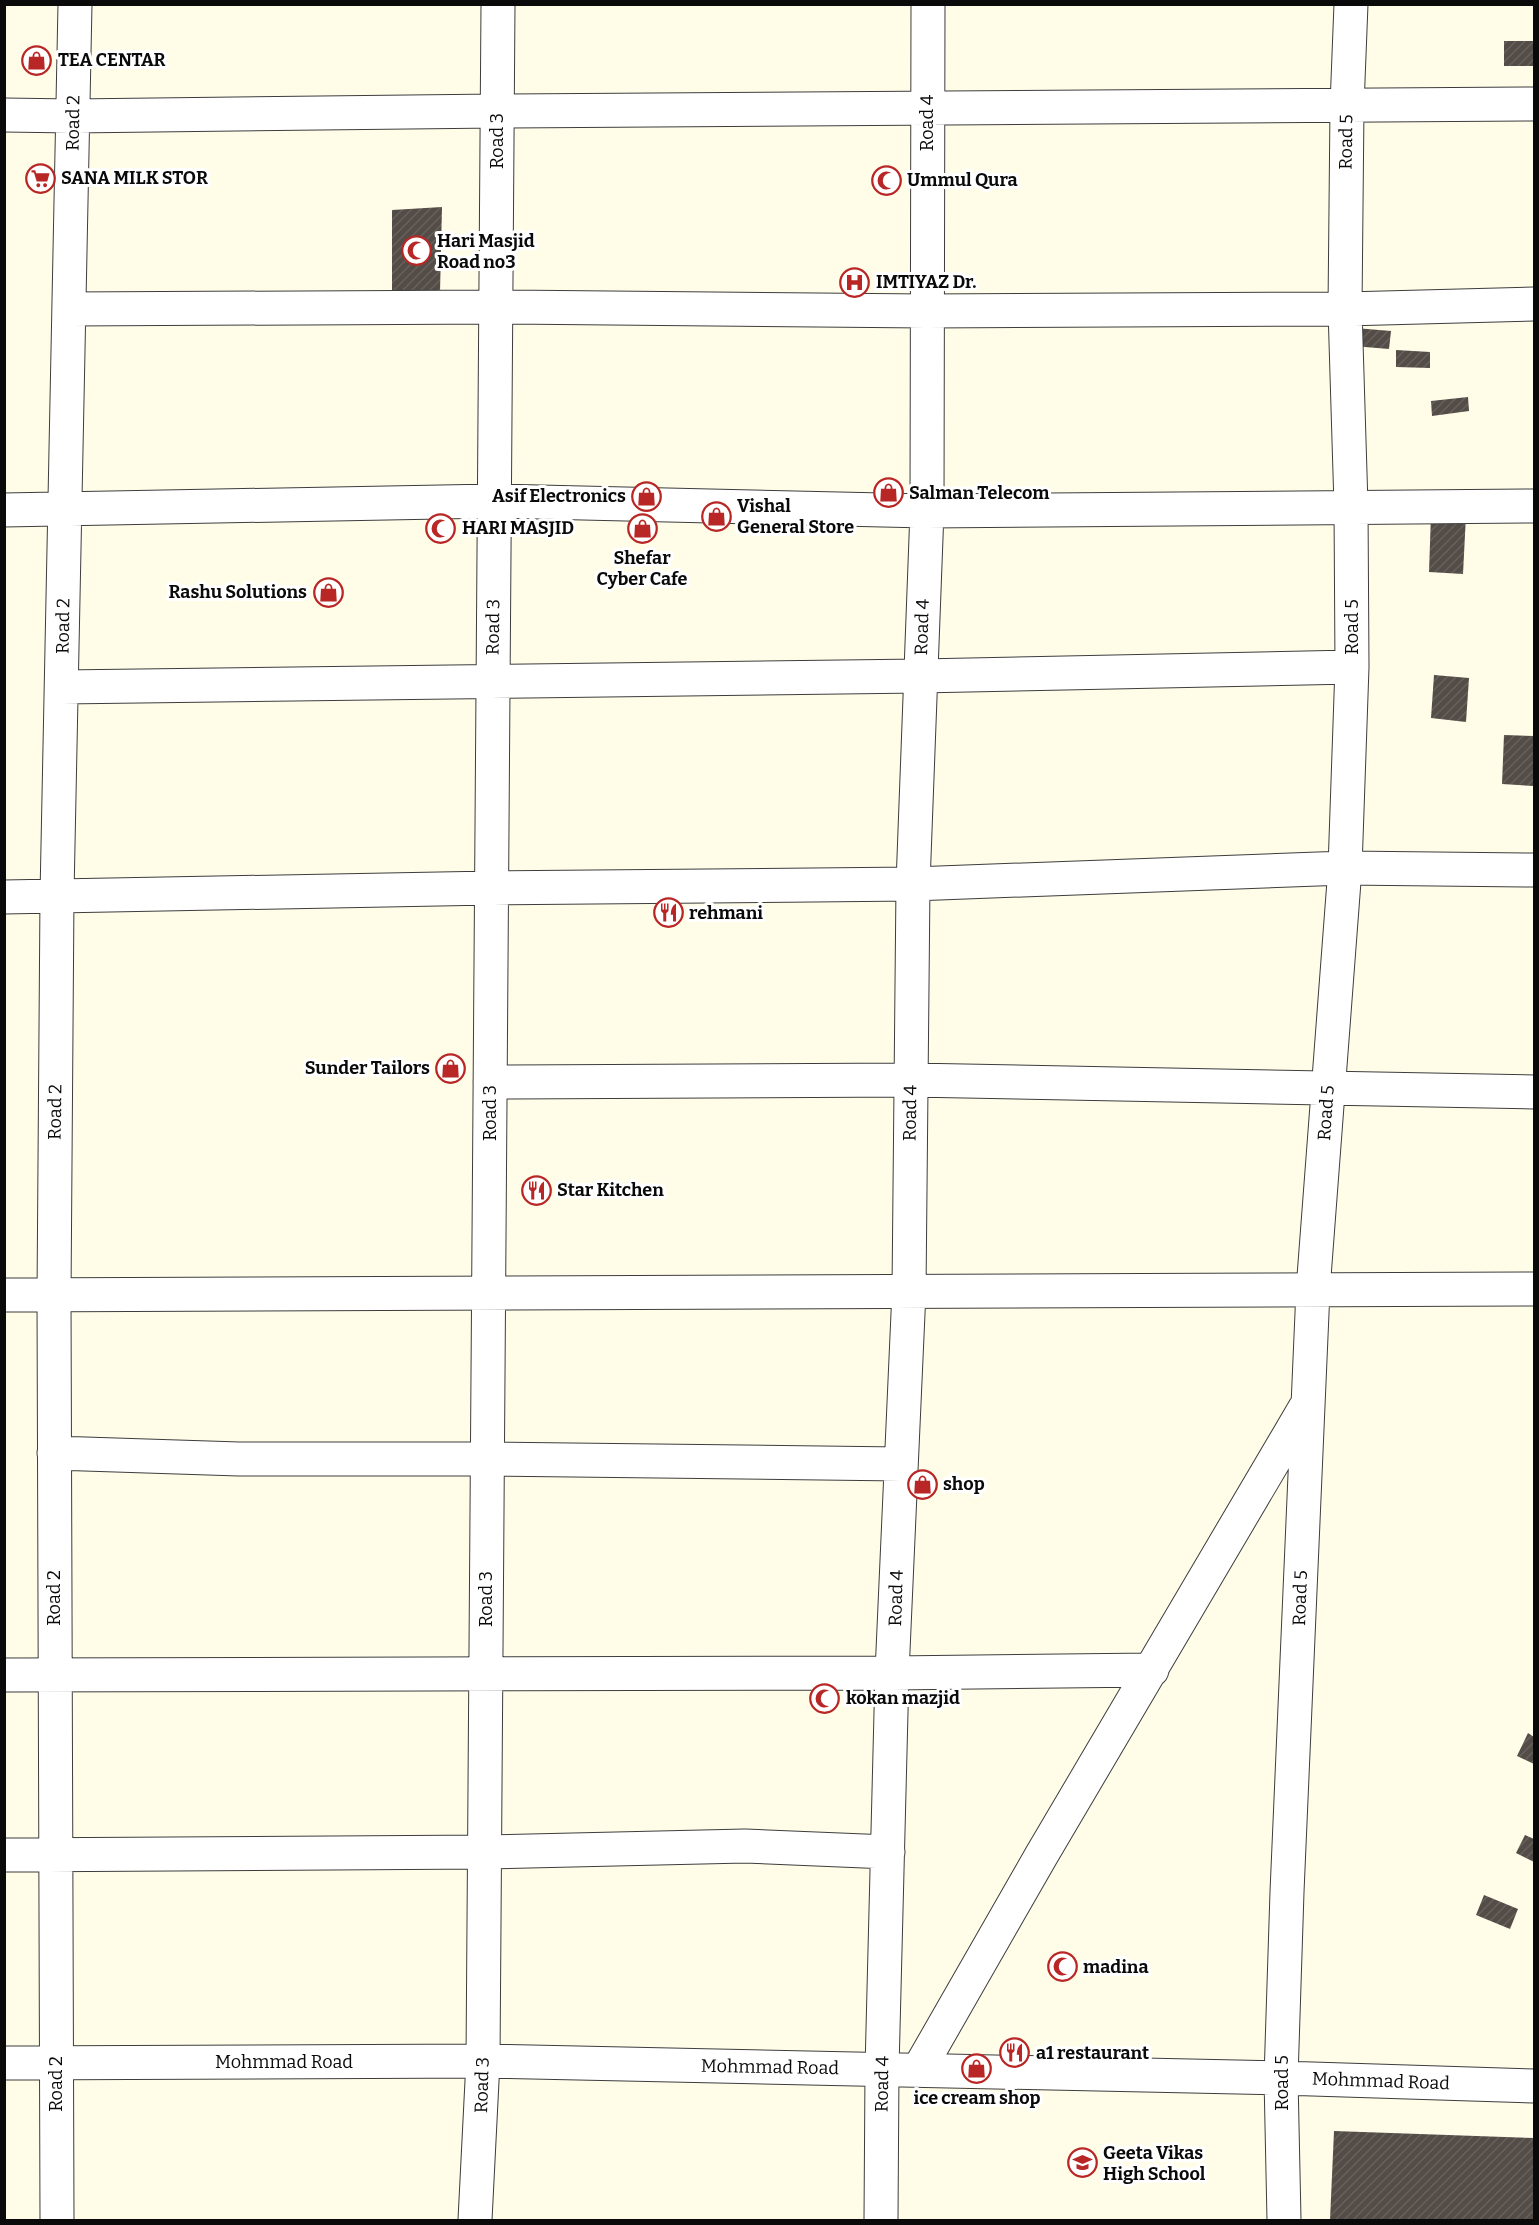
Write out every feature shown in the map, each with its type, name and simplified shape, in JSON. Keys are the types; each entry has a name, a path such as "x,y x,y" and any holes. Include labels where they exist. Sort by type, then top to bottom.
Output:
{"street":[{"name":"Road 2","path":"57,2220 54,1297 57,895 75,4"},
{"name":"Road 3","path":"475,2220 483,2061 498,4"},
{"name":"Road 4","path":"881,2220 882,2069 892,1674 909,1291 913,884 927,510 928,4"},
{"name":"Road 5","path":"1284,2220 1281,2078 1287,1880 1313,1290 1345,868 1352,667 1352,506 1345,309 1350,4"},
{"path":"4,115 1534,104"},
{"path":"69,309 496,307 926,311 1345,309 1534,303"},
{"path":"4,510 494,501 927,510 1534,506"},
{"path":"62,687 920,676 1352,667"},
{"path":"4,897 492,888 913,884 1345,868 1534,870"},
{"path":"490,1082 911,1080 1534,1092"},
{"path":"4,1295 54,1297 1534,1289"},
{"path":"919,2069 1041,1856 1308,1403"},
{"path":"54,1453 238,1459 487,1459 901,1464"},
{"path":"4,1675 892,1674 1152,1670"},
{"path":"4,1855 485,1852 745,1846 888,1852"},
{"name":"Mohmmad Road","path":"4,2063 483,2061 919,2069 1534,2086"}],"building":[{"path":"1504,41 1534,41 1534,66 1504,66"},
{"name":"Hari Masjid Road no3","path":"442,207 440,292 392,292 392,210"},
{"path":"1355,328 1391,331 1389,349 1353,346"},
{"path":"1396,350 1430,352 1430,368 1396,367"},
{"path":"1468,397 1469,411 1432,416 1431,401"},
{"path":"1431,514 1466,515 1463,574 1429,572"},
{"path":"1434,675 1469,678 1466,722 1431,718"},
{"path":"1504,735 1534,736 1534,786 1502,784"},
{"path":"1528,1733 1534,1737 1534,1764 1517,1756"},
{"path":"1525,1835 1534,1839 1534,1862 1516,1853"},
{"path":"1484,1895 1518,1909 1510,1929 1476,1915"},
{"path":"1334,2131 1534,2138 1534,2220 1330,2220"}],"place":[{"name":"TEA CENTAR","path":"37,60"},
{"name":"SANA MILK STOR","path":"40,178"},
{"name":"Ummul Qura","path":"886,180"},
{"name":"Hari Masjid Road no3","path":"416,251"},
{"name":"IMTIYAZ Dr.","path":"855,282"},
{"name":"Salman Telecom","path":"888,493"},
{"name":"Asif Electronics","path":"647,496"},
{"name":"Vishal General Store","path":"716,516"},
{"name":"HARI MASJID","path":"441,528"},
{"name":"Shefar Cyber Cafe","path":"642,529"},
{"name":"Rashu Solutions","path":"328,592"},
{"name":"rehmani","path":"668,913"},
{"name":"Sunder Tailors","path":"451,1068"},
{"name":"Star Kitchen","path":"536,1190"},
{"name":"shop","path":"922,1484"},
{"name":"kokan mazjid","path":"825,1698"},
{"name":"madina","path":"1062,1967"},
{"name":"a1 restaurant","path":"1015,2053"},
{"name":"ice cream shop","path":"977,2069"},
{"name":"Geeta Vikas High School","path":"1082,2163"}]}
